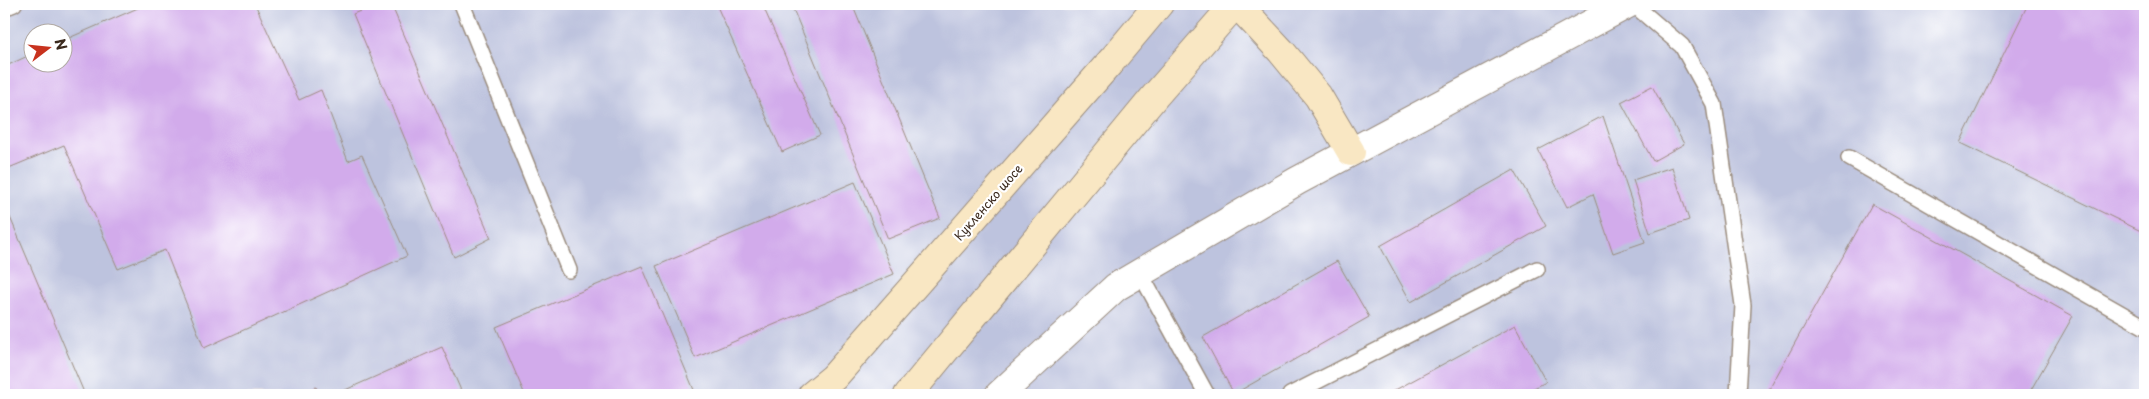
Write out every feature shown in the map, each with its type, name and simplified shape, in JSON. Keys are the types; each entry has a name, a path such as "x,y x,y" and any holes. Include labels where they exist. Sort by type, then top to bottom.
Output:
{"main road":[{"name":"Кукленско шосе","path":"812,395 834,377 1159,4"},
{"path":"908,395 1140,114 1236,4 1281,52 1318,96 1351,152"}],"street":[{"path":"999,395 1116,287 1351,152 1628,4"}],"lane":[{"path":"4,8 14,4"},
{"path":"462,4 568,270"},
{"path":"1633,4 1682,46 1714,104 1743,305 1738,395"},
{"path":"1849,158 2145,328"},
{"path":"1290,395 1537,269"},
{"path":"1140,273 1207,395"}],"shaded area":[{"path":"4,4 2145,4 2145,395 4,395"}],"building":[{"path":"147,4 255,4 299,100 321,90 348,161 362,155 407,256 204,348 165,250 118,269 64,145 4,170 4,67 22,59 22,72 72,72 72,37"},
{"path":"377,4 391,4 491,238 454,257 353,14"},
{"path":"716,4 762,4 820,135 782,152"},
{"path":"791,4 852,4 940,218 888,239"},
{"path":"2028,4 2145,4 2145,233 1960,143"},
{"path":"1652,86 1684,144 1653,161 1621,102"},
{"path":"1603,116 1645,242 1613,253 1593,194 1567,207 1538,150"},
{"path":"1672,167 1689,220 1650,233 1633,180"},
{"path":"1514,170 1546,226 1411,302 1380,246"},
{"path":"855,182 894,274 695,358 656,266"},
{"path":"4,203 85,395 4,395"},
{"path":"1872,204 2073,316 2028,395 1766,395"},
{"path":"1337,261 1369,317 1234,394 1203,337"},
{"path":"642,266 694,390 681,395 525,395 496,327"},
{"path":"1515,325 1546,382 1520,395 1386,395"},
{"path":"442,347 463,395 334,395"},
{"path":"316,387 319,395 299,395"}]}
